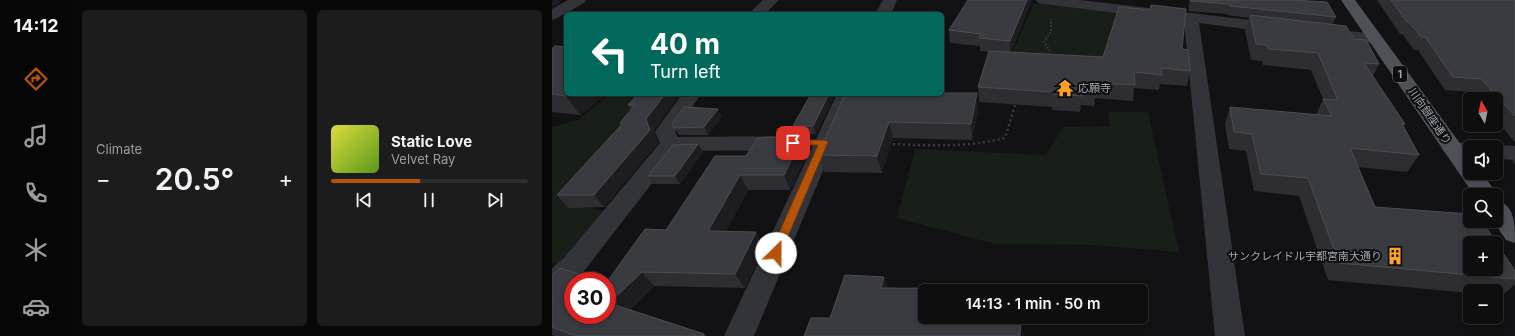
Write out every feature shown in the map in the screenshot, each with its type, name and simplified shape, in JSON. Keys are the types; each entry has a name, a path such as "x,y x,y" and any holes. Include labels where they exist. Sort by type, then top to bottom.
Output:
{"main road":[{"name":"川向銀座通り","path":"1348,0 1375,39 1461,149"},
{"path":"1503,217 1515,233"}],"street":[{"path":"552,15 579,0"},
{"path":"758,12 772,0"},
{"path":"884,12 890,0"},
{"path":"1049,0 1375,39"},
{"path":"1191,18 1230,336"},
{"path":"671,144 665,132 691,96"},
{"path":"739,336 845,96"},
{"path":"671,144 824,142"},
{"path":"552,284 572,267 671,144"},
{"path":"1503,152 1515,153"}],"path":[{"path":"1049,0 1054,8 1051,21 1051,32 1044,42 1050,51"},
{"path":"884,144 947,146 988,144 1005,138 1015,104"}],"shaded area":[{"path":"1034,3 1118,12 1098,73 1008,63"},
{"path":"608,96 650,96 566,204 605,211 563,266 552,262 552,127 578,120"},
{"path":"1108,112 1148,112 1179,252 1093,245 995,244 897,218 915,149 1046,155 1063,127 1110,126"}],"building":[{"path":"968,0 1027,0 1010,41 979,38 981,34 949,30"},
{"path":"1191,0 1292,0 1327,2 1336,17 1230,6 1230,4"},
{"path":"1391,0 1515,0 1515,116 1503,103 1503,92 1493,92 1481,79 1453,77 1425,37 1421,37 1409,22 1407,22"},
{"path":"1151,5 1186,9 1182,49 1188,50 1190,71 1161,68 1162,75 1134,72 1135,85 1096,83 1095,90 1082,89 1082,96 1052,94 1053,92 978,87 989,51 1103,57 1119,7 1150,10"},
{"path":"1250,15 1346,26 1354,39 1366,40 1379,64 1364,63 1405,124 1402,124 1419,155 1350,148 1375,207 1463,213 1463,228 1487,228 1492,236 1463,236 1463,274 1339,263 1308,178 1261,174 1252,134 1234,132 1230,107 1332,116 1323,99 1338,100 1318,53 1268,49 1267,45 1256,44"},
{"path":"555,46 564,47 564,96 552,94 553,48"},
{"path":"944,93 977,93 971,124 889,122 877,156 818,155 844,96 944,96"},
{"path":"636,96 663,96 646,119 650,130 594,195 557,195 623,123 620,123 635,105 628,105"},
{"path":"810,96 828,96 813,126 793,126"},
{"path":"684,107 718,109 704,127 674,128 672,124"},
{"path":"803,136 784,175 740,175 708,231 756,232 735,274 642,272 616,296 616,272 614,272 645,229 666,230 715,156 746,156 757,138"},
{"path":"698,144 675,176 648,176 673,145"},
{"path":"1503,253 1515,271 1515,279 1482,276 1503,276"},
{"path":"560,268 573,272 564,272 564,324 616,324 616,305 704,334 703,336 575,336 552,327 552,275"},
{"path":"845,275 884,277 881,288 918,288 918,324 1021,324 1020,336 804,336 811,318 830,318"}],"place":[{"name":"応願寺","path":"1065,88"},
{"name":"サンクレイドル宇都宮南大通り","path":"1395,256"}],"route":[{"path":"776,253 824,142 793,143"}]}
